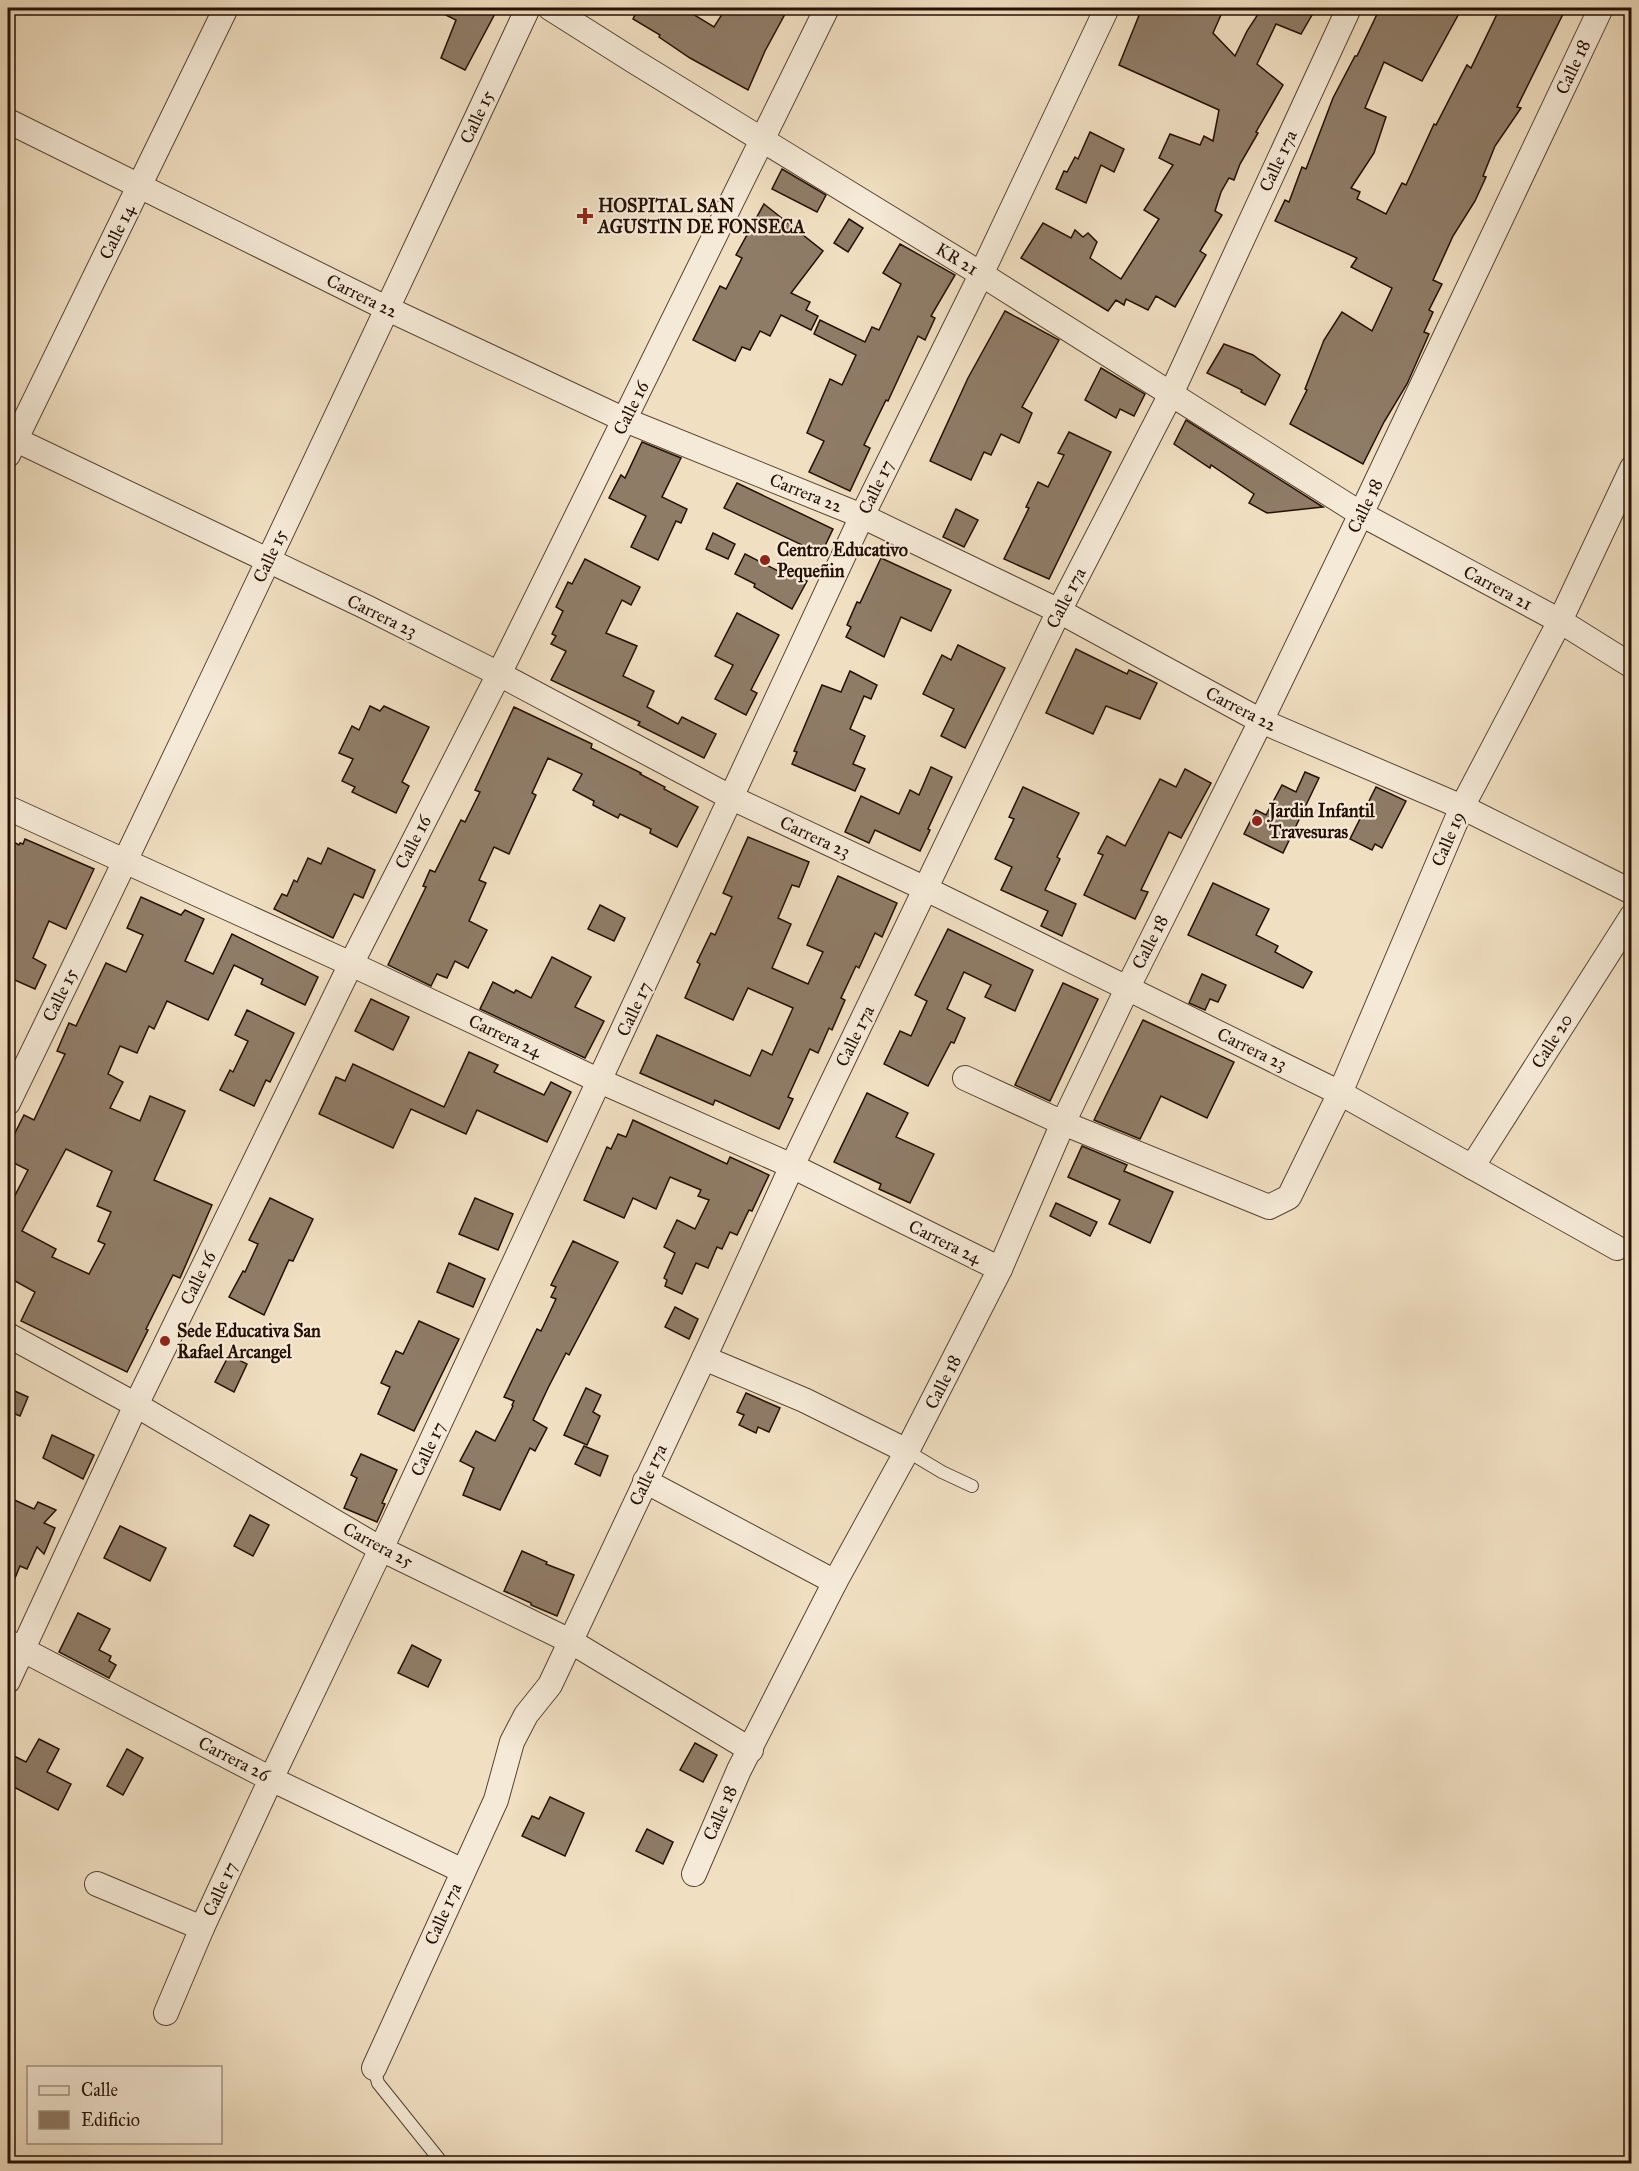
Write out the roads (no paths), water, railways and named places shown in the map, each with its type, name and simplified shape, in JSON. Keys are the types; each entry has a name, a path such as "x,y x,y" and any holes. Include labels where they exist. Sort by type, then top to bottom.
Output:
{"street":[{"name":"Calle 14","path":"10,443 140,187 226,8"},
{"name":"Calle 15","path":"8,1103 388,309 528,8"},
{"name":"KR 21","path":"550,8 981,274 1361,514"},
{"name":"Calle 16","path":"8,1681 15,1646 351,964 625,420 827,8"},
{"name":"Calle 17","path":"166,2013 202,1928 271,1779 600,1081 862,516 981,274 1107,8"},
{"name":"Calle 17a","path":"374,2068 496,1800 512,1742 526,1715 550,1685 792,1166 1059,611 1171,394 1349,8"},
{"name":"Calle 18","path":"694,1874 739,1770 1000,1269 1063,1123 1361,514 1601,8"},
{"name":"Carrera 22","path":"8,121 388,309 625,420 862,516 1059,611 1261,721 1462,807 1632,892"},
{"name":"Carrera 23","path":"10,443 368,608 499,674 732,798 1128,987 1340,1093 1617,1248"},
{"name":"Calle 19","path":"1063,1123 1269,1207 1289,1197 1340,1093 1462,807 1560,621 1632,468"},
{"name":"Carrera 21","path":"1361,514 1560,621 1632,666"},
{"name":"Carrera 24","path":"8,808 351,964 600,1081 792,1166 1000,1269"},
{"name":"Calle 20","path":"1472,1167 1632,916"},
{"path":"965,1078 1063,1123"},
{"name":"Carrera 25","path":"8,1335 381,1549 570,1641 751,1750"},
{"path":"704,1358 804,1400 907,1451"},
{"path":"645,1481 835,1582"},
{"name":"Carrera 26","path":"15,1646 271,1779 463,1871"},
{"path":"97,1884 202,1928"}],"lane":[{"path":"907,1451 942,1472 972,1486"},
{"path":"374,2068 378,2083 443,2163"}],"place":[{"name":"HOSPITAL SAN AGUSTIN DE FONSECA","path":"585,216"},
{"name":"Centro Educativo Pequeñin","path":"765,560"},
{"name":"Jardin Infantil Travesuras","path":"1257,821"},
{"name":"Sede Educativa San Rafael Arcangel","path":"165,1341"}]}
